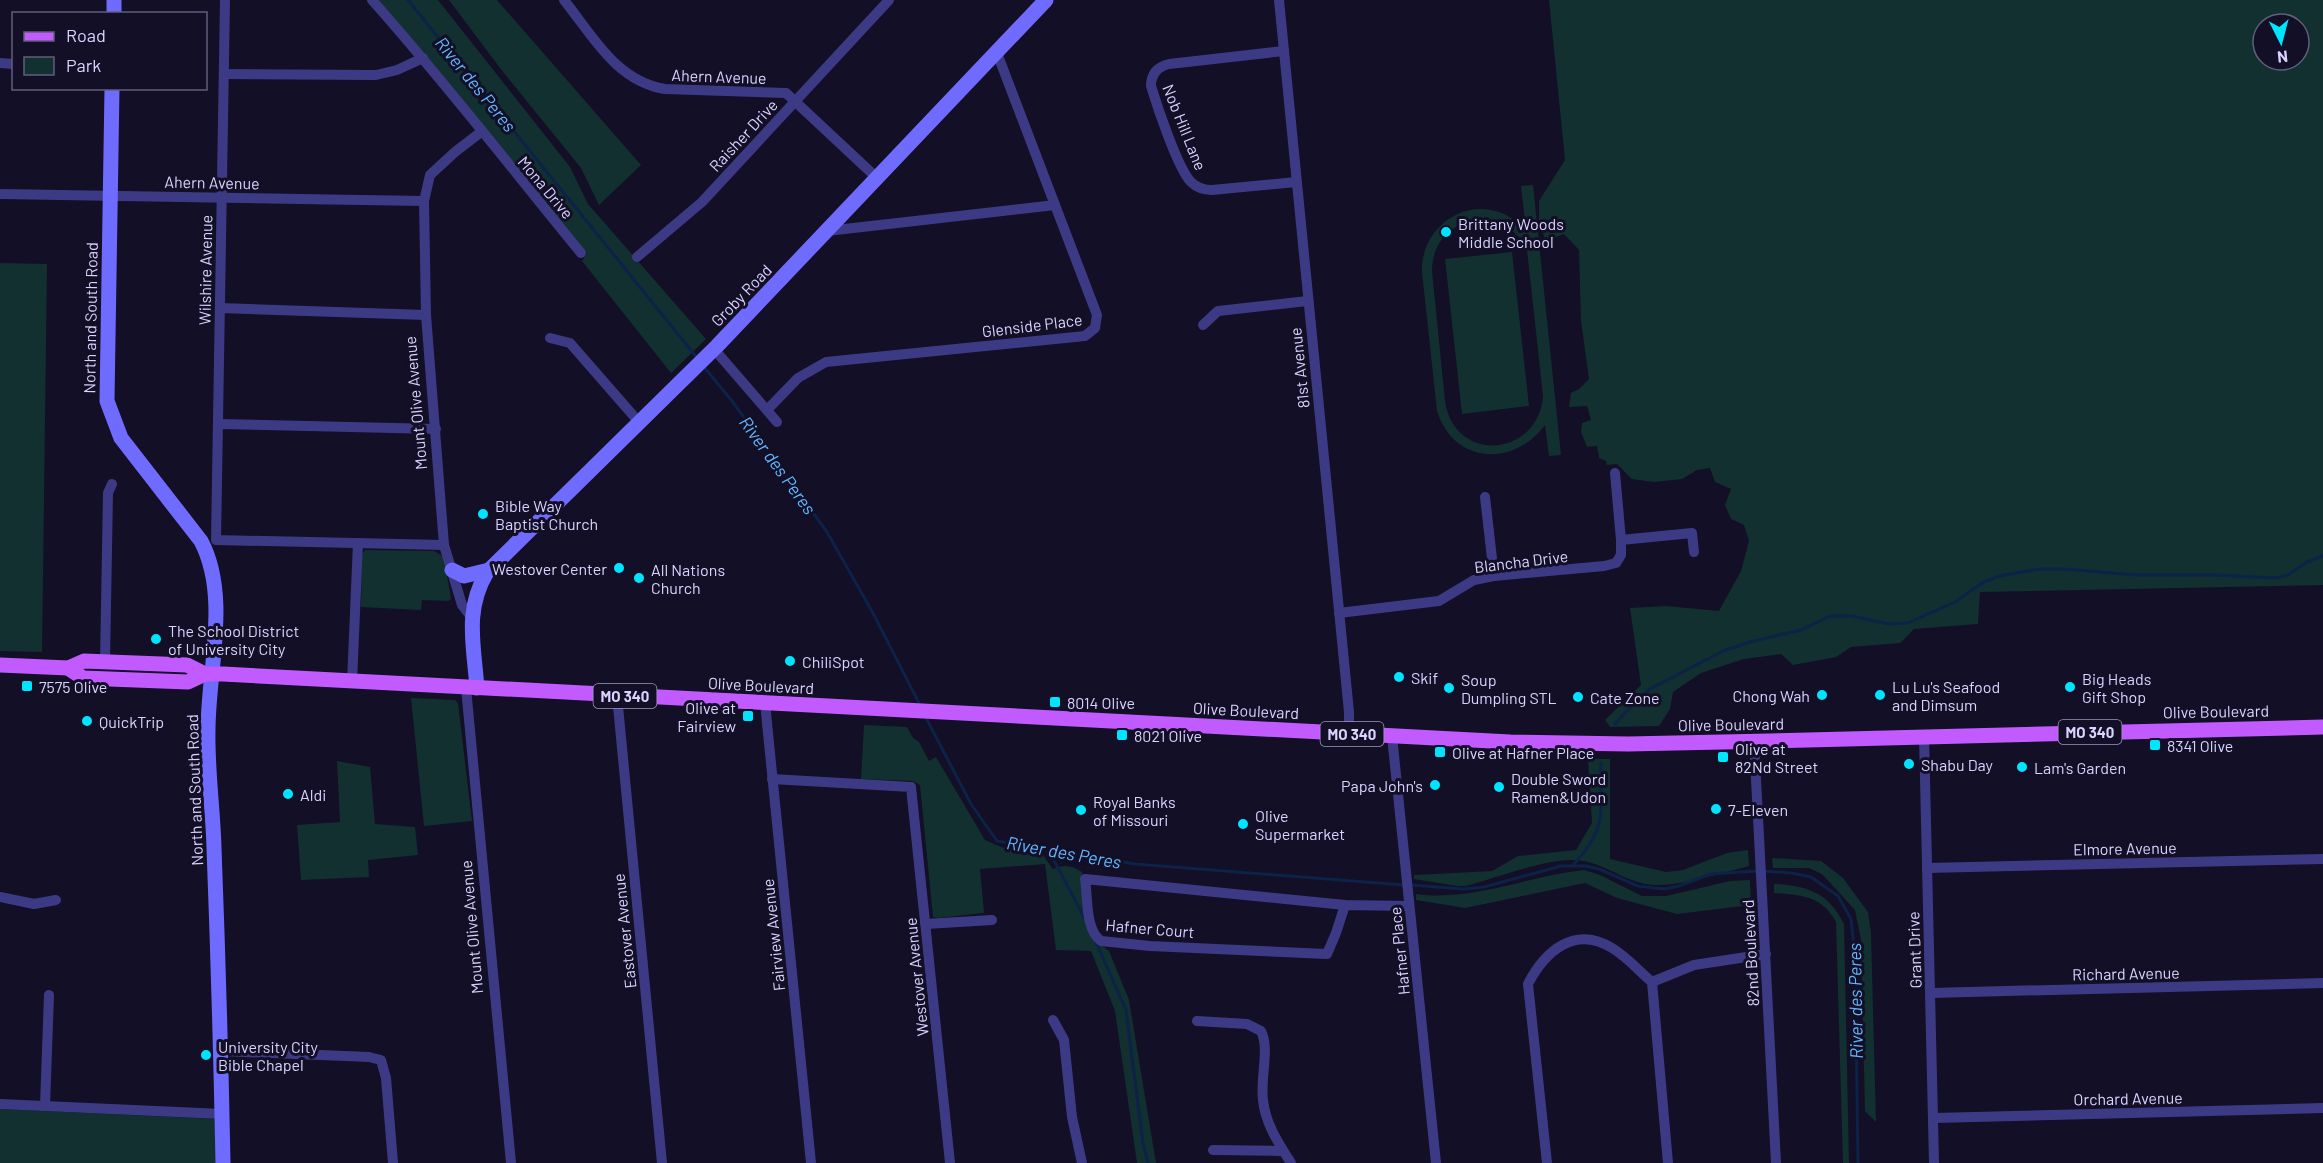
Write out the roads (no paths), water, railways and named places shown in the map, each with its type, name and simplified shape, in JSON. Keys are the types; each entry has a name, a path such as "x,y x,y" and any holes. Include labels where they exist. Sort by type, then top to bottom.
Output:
{"main road":[{"name":"Olive Boulevard","path":"0,665 68,668 84,661 190,666 208,674 1519,743 1754,741 2323,727"},
{"name":"Olive Boulevard","path":"68,668 83,678 188,681 208,674"}],"street":[{"name":"Wilshire Avenue","path":"225,0 216,540 358,543"},
{"name":"Mona Drive","path":"372,0 423,58 581,253"},
{"name":"Ahern Avenue","path":"564,0 614,63 636,80 665,89 786,93 877,178"},
{"name":"Raisher Drive","path":"638,257 702,201 889,0"},
{"name":"Groby Road","path":"472,618 479,585 489,570 638,421 711,352 1046,0"},
{"name":"81st Avenue","path":"1279,0 1307,301 1340,613 1349,712 1348,733"},
{"name":"Nob Hill Lane","path":"1284,51 1169,64 1161,66 1151,80 1184,173 1196,186 1203,190 1212,190 1296,182"},
{"name":"Glenside Place","path":"767,410 798,378 826,362 1085,336 1100,331 1097,315 997,53"},
{"path":"224,75 376,75 397,70 423,58"},
{"name":"North and South Road","path":"112,90 107,401 121,438 191,527 208,555 215,586 208,674 208,730 222,1051 223,1163"},
{"name":"Mount Olive Avenue","path":"481,132 454,152 430,175 424,201 426,315 444,545 462,605 472,618 472,688 511,1163"},
{"name":"Ahern Avenue","path":"0,194 424,201"},
{"path":"827,231 1055,205"},
{"path":"1203,325 1218,311 1307,301"},
{"path":"220,308 426,315"},
{"path":"550,338 570,343 638,421"},
{"path":"711,352 777,422"},
{"path":"218,424 436,429"},
{"path":"1615,473 1621,540 1692,533 1694,552"},
{"path":"105,662 108,493 112,484"},
{"path":"1485,497 1494,576"},
{"name":"Blancha Drive","path":"1340,613 1439,601 1474,580 1494,576 1616,563 1621,555 1621,540"},
{"path":"352,682 358,543 444,545"},
{"path":"452,570 465,576 489,570"},
{"name":"Eastover Avenue","path":"616,696 662,1163"},
{"name":"Fairview Avenue","path":"765,703 811,1163"},
{"name":"Hafner Place","path":"1392,736 1436,1163"},
{"name":"Grant Drive","path":"1924,736 1934,1163"},
{"name":"82nd Boulevard","path":"1754,741 1776,1163"},
{"name":"Westover Avenue","path":"772,779 911,787 950,1163"},
{"name":"Elmore Avenue","path":"1927,868 2323,859"},
{"name":"Hafner Court","path":"1345,905 1326,954 1101,941 1096,938 1091,925 1085,879 1345,905 1409,903"},
{"path":"0,897 33,904 56,900"},
{"path":"926,924 992,920"},
{"path":"1547,1163 1528,984 1535,971 1552,951 1564,944 1577,941 1606,944 1652,982 1668,1163"},
{"path":"1652,982 1694,965 1766,954"},
{"name":"Richard Avenue","path":"1931,993 2323,983"},
{"path":"45,1106 49,995"},
{"path":"1053,1020 1064,1040 1072,1117 1082,1163"},
{"path":"1197,1022 1265,1027 1263,1100 1267,1117 1291,1163"},
{"path":"222,1051 369,1057 381,1060 386,1078 393,1162"},
{"path":"0,1104 222,1114"},
{"name":"Orchard Avenue","path":"1934,1118 2323,1108"},
{"path":"1213,1150 1283,1151"}],"waterway":[{"name":"River des Peres","path":"408,0 698,359"},
{"name":"River des Peres","path":"704,367 732,401 827,532 874,615 921,707"},
{"path":"1615,724 1650,689 1723,651 1801,630 1830,616 1852,616 1889,624 1908,623 1955,602 1982,583 1999,576 2039,569 2136,575 2277,578 2288,575 2307,562 2323,556"},
{"name":"River des Peres","path":"925,716 971,804 997,841 1135,864 1404,885"},
{"path":"1574,864 1593,839 1598,828 1601,806 1601,763"},
{"path":"1049,851 1084,917"},
{"name":"River des Peres","path":"1411,885 1464,889 1484,887 1561,866 1586,866 1599,869 1638,886 1664,889 1711,874 1757,871"},
{"name":"River des Peres","path":"1764,871 1811,877 1838,896 1851,919 1855,956 1858,1163"},
{"path":"1096,942 1126,1010 1143,1143 1148,1163"}],"place":[{"name":"Brittany Woods Middle School","path":"1446,232"},
{"name":"Bible Way Baptist Church","path":"483,514"},
{"name":"Westover Center","path":"619,568"},
{"name":"All Nations Church","path":"639,578"},
{"name":"The School District of University City","path":"156,639"},
{"name":"ChiliSpot","path":"790,661"},
{"name":"Skif","path":"1399,677"},
{"name":"7575 Olive","path":"27,686"},
{"name":"Big Heads Gift Shop","path":"2070,687"},
{"name":"Soup Dumpling STL","path":"1449,688"},
{"name":"Chong Wah","path":"1822,695"},
{"name":"Lu Lu's Seafood and Dimsum","path":"1880,695"},
{"name":"Cate Zone","path":"1578,697"},
{"name":"8014 Olive","path":"1055,702"},
{"name":"Olive at Fairview","path":"748,716"},
{"name":"QuickTrip","path":"87,721"},
{"name":"8021 Olive","path":"1122,735"},
{"name":"8341 Olive","path":"2155,745"},
{"name":"Olive at Hafner Place","path":"1440,752"},
{"name":"Olive at 82Nd Street","path":"1723,757"},
{"name":"Shabu Day","path":"1909,764"},
{"name":"Lam's Garden","path":"2022,767"},
{"name":"Papa John's","path":"1435,785"},
{"name":"Double Sword Ramen&Udon","path":"1499,787"},
{"name":"Aldi","path":"288,794"},
{"name":"7-Eleven","path":"1716,809"},
{"name":"Royal Banks of Missouri","path":"1081,810"},
{"name":"Olive Supermarket","path":"1243,824"},
{"name":"University City Bible Chapel","path":"206,1055"}]}
